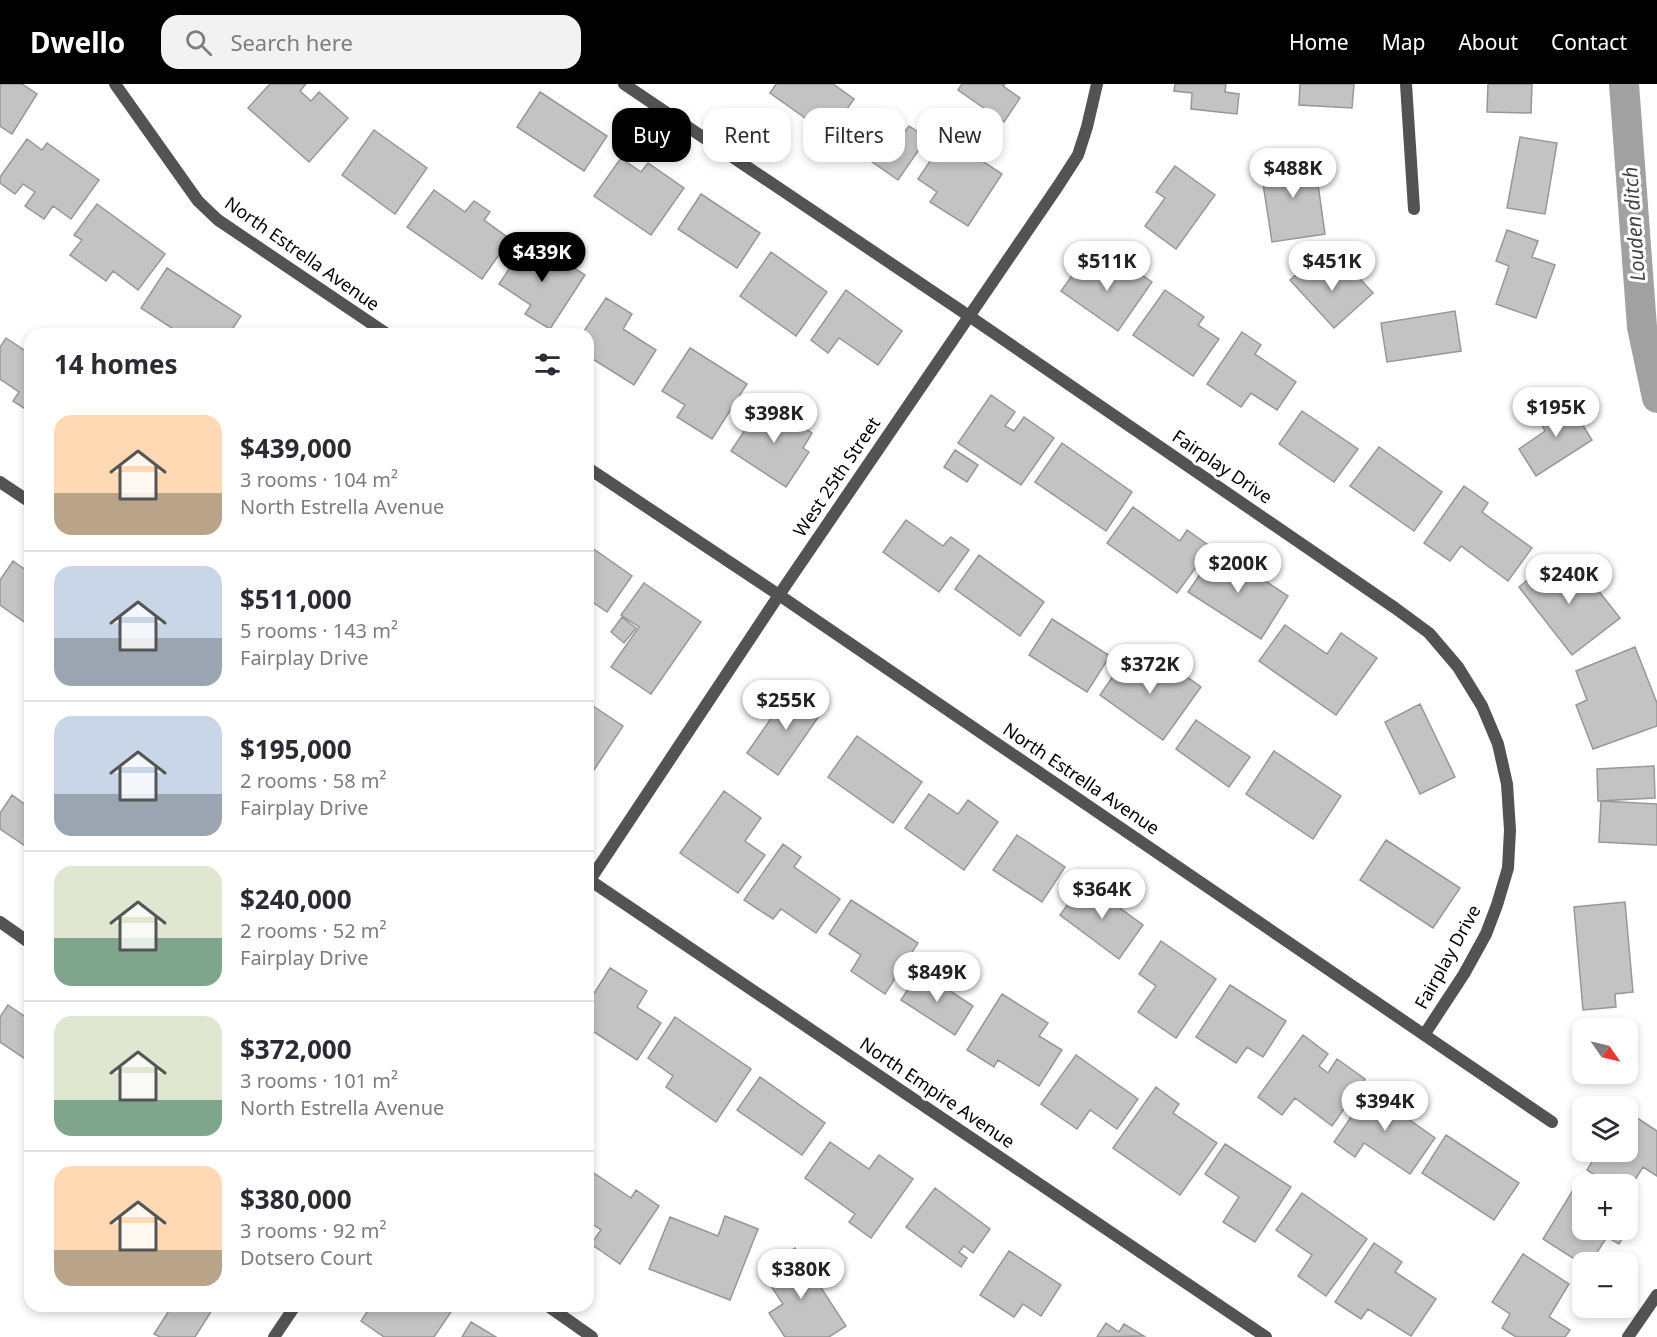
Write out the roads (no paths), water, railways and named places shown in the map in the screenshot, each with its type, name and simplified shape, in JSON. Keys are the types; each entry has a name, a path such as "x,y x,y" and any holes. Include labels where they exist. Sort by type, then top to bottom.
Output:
{"street":[{"name":"North Estrella Avenue","path":"115,84 198,201 218,220 378,328"},
{"name":"Fairplay Drive","path":"624,84 969,316 1395,608 1429,633 1458,667 1482,706 1497,744 1507,784 1510,830 1508,868 1486,934 1464,974 1424,1035"},
{"name":"West 25th Street","path":"594,873 779,595 1078,155 1097,84"},
{"path":"1406,84 1414,209"},
{"name":"North Estrella Avenue","path":"594,472 779,595 1552,1122"},
{"path":"0,482 24,498"},
{"name":"North Empire Avenue","path":"594,884 1266,1337"},
{"path":"0,922 24,939"},
{"path":"1628,1337 1657,1295"},
{"path":"274,1337 291,1312"},
{"path":"557,1312 592,1337"}],"waterway":[{"name":"Louden ditch","path":"1624,84 1642,327 1657,398"}]}
